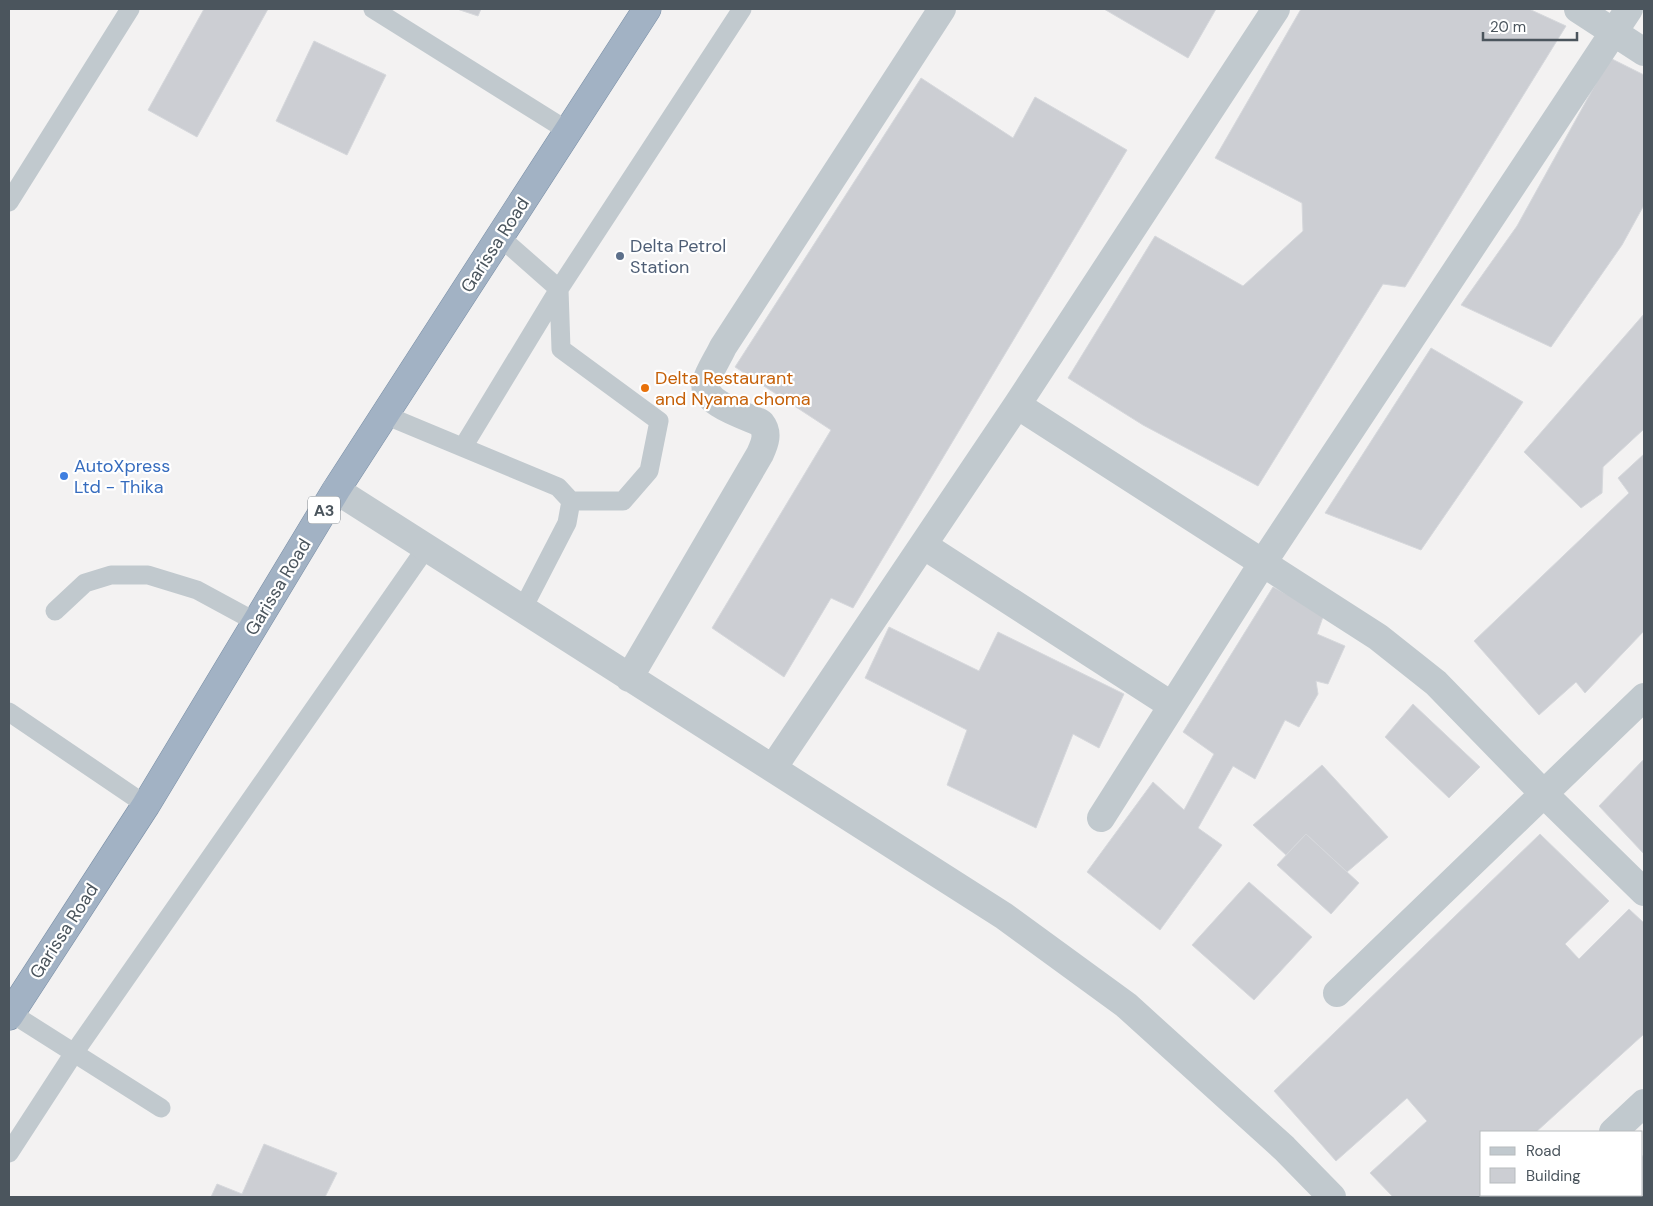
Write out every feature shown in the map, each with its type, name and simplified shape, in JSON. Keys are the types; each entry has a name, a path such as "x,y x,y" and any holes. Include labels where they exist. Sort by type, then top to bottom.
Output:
{"highway":[{"name":"Garissa Road","path":"10,1015 146,805 336,490 647,9"}],"street":[{"path":"629,678 760,454 766,440 766,429 761,423 715,403 707,394 705,383 723,347 942,9"},
{"path":"773,768 1017,405 1276,9"},
{"path":"1578,9 1644,52"},
{"path":"1101,818 1262,564 1629,9"},
{"path":"1017,405 1378,637 1436,682 1544,794 1644,892"},
{"path":"336,490 1004,916 1126,1005 1284,1148 1332,1197"},
{"path":"923,545 1171,705"},
{"path":"1337,993 1644,696"},
{"path":"1614,1131 1644,1102"}],"lane":[{"path":"9,202 130,9"},
{"path":"373,9 568,131"},
{"path":"463,447 558,290 742,9"},
{"path":"385,415 558,487 571,501 623,501 650,471 658,421 561,349 558,290 500,237"},
{"path":"522,610 566,523 571,501"},
{"path":"9,1154 74,1053 426,548"},
{"path":"55,611 84,583 111,575 148,576 197,590 256,622"},
{"path":"9,712 146,805"},
{"path":"10,1015 161,1108"}],"building":[{"path":"204,9 268,9 197,137 148,110"},
{"path":"457,9 481,9 478,16"},
{"path":"1104,9 1216,9 1188,58"},
{"path":"1301,9 1529,9 1566,26 1405,287 1383,284 1258,486 1143,425 1068,378 1155,236 1243,286 1303,231 1302,203 1215,158"},
{"path":"314,41 386,75 347,155 276,121"},
{"path":"1610,58 1644,75 1644,205 1622,245 1551,347 1461,305 1517,226"},
{"path":"921,78 1013,138 1035,97 1127,150 853,608 831,598 784,677 712,628 831,430 735,367"},
{"path":"1644,314 1644,429 1603,467 1602,493 1581,508 1524,452"},
{"path":"1431,348 1523,402 1421,550 1325,513"},
{"path":"1644,454 1644,631 1585,693 1576,682 1539,715 1474,641 1629,493 1618,478"},
{"path":"1273,587 1324,614 1317,634 1345,646 1328,684 1316,681 1318,694 1299,727 1285,720 1255,779 1233,766 1198,828 1222,845 1160,930 1087,872 1153,782 1184,810 1214,754 1183,732"},
{"path":"889,627 979,671 998,632 1124,694 1099,748 1073,734 1036,828 947,785 967,730 865,678"},
{"path":"1413,704 1480,767 1449,798 1385,737"},
{"path":"1644,759 1644,854 1599,806"},
{"path":"1322,765 1388,837 1347,872 1306,834 1286,855 1253,825"},
{"path":"1306,834 1359,883 1331,914 1277,865"},
{"path":"1540,834 1609,901 1565,944 1579,959 1629,909 1644,923 1644,1034 1537,1131 1480,1131 1480,1196 1496,1196 1494,1197 1393,1197 1370,1173 1427,1121 1407,1098 1336,1161 1274,1091"},
{"path":"1249,882 1312,937 1254,1000 1192,945"},
{"path":"264,1144 337,1173 325,1197 211,1197 217,1184 242,1194"},
{"path":"1644,1154 1644,1197 1602,1197 1643,1196"}],"place":[{"name":"Delta Petrol Station","path":"620,256"},
{"name":"Delta Restaurant and Nyama choma","path":"645,388"},
{"name":"AutoXpress Ltd - Thika","path":"64,476"}]}
